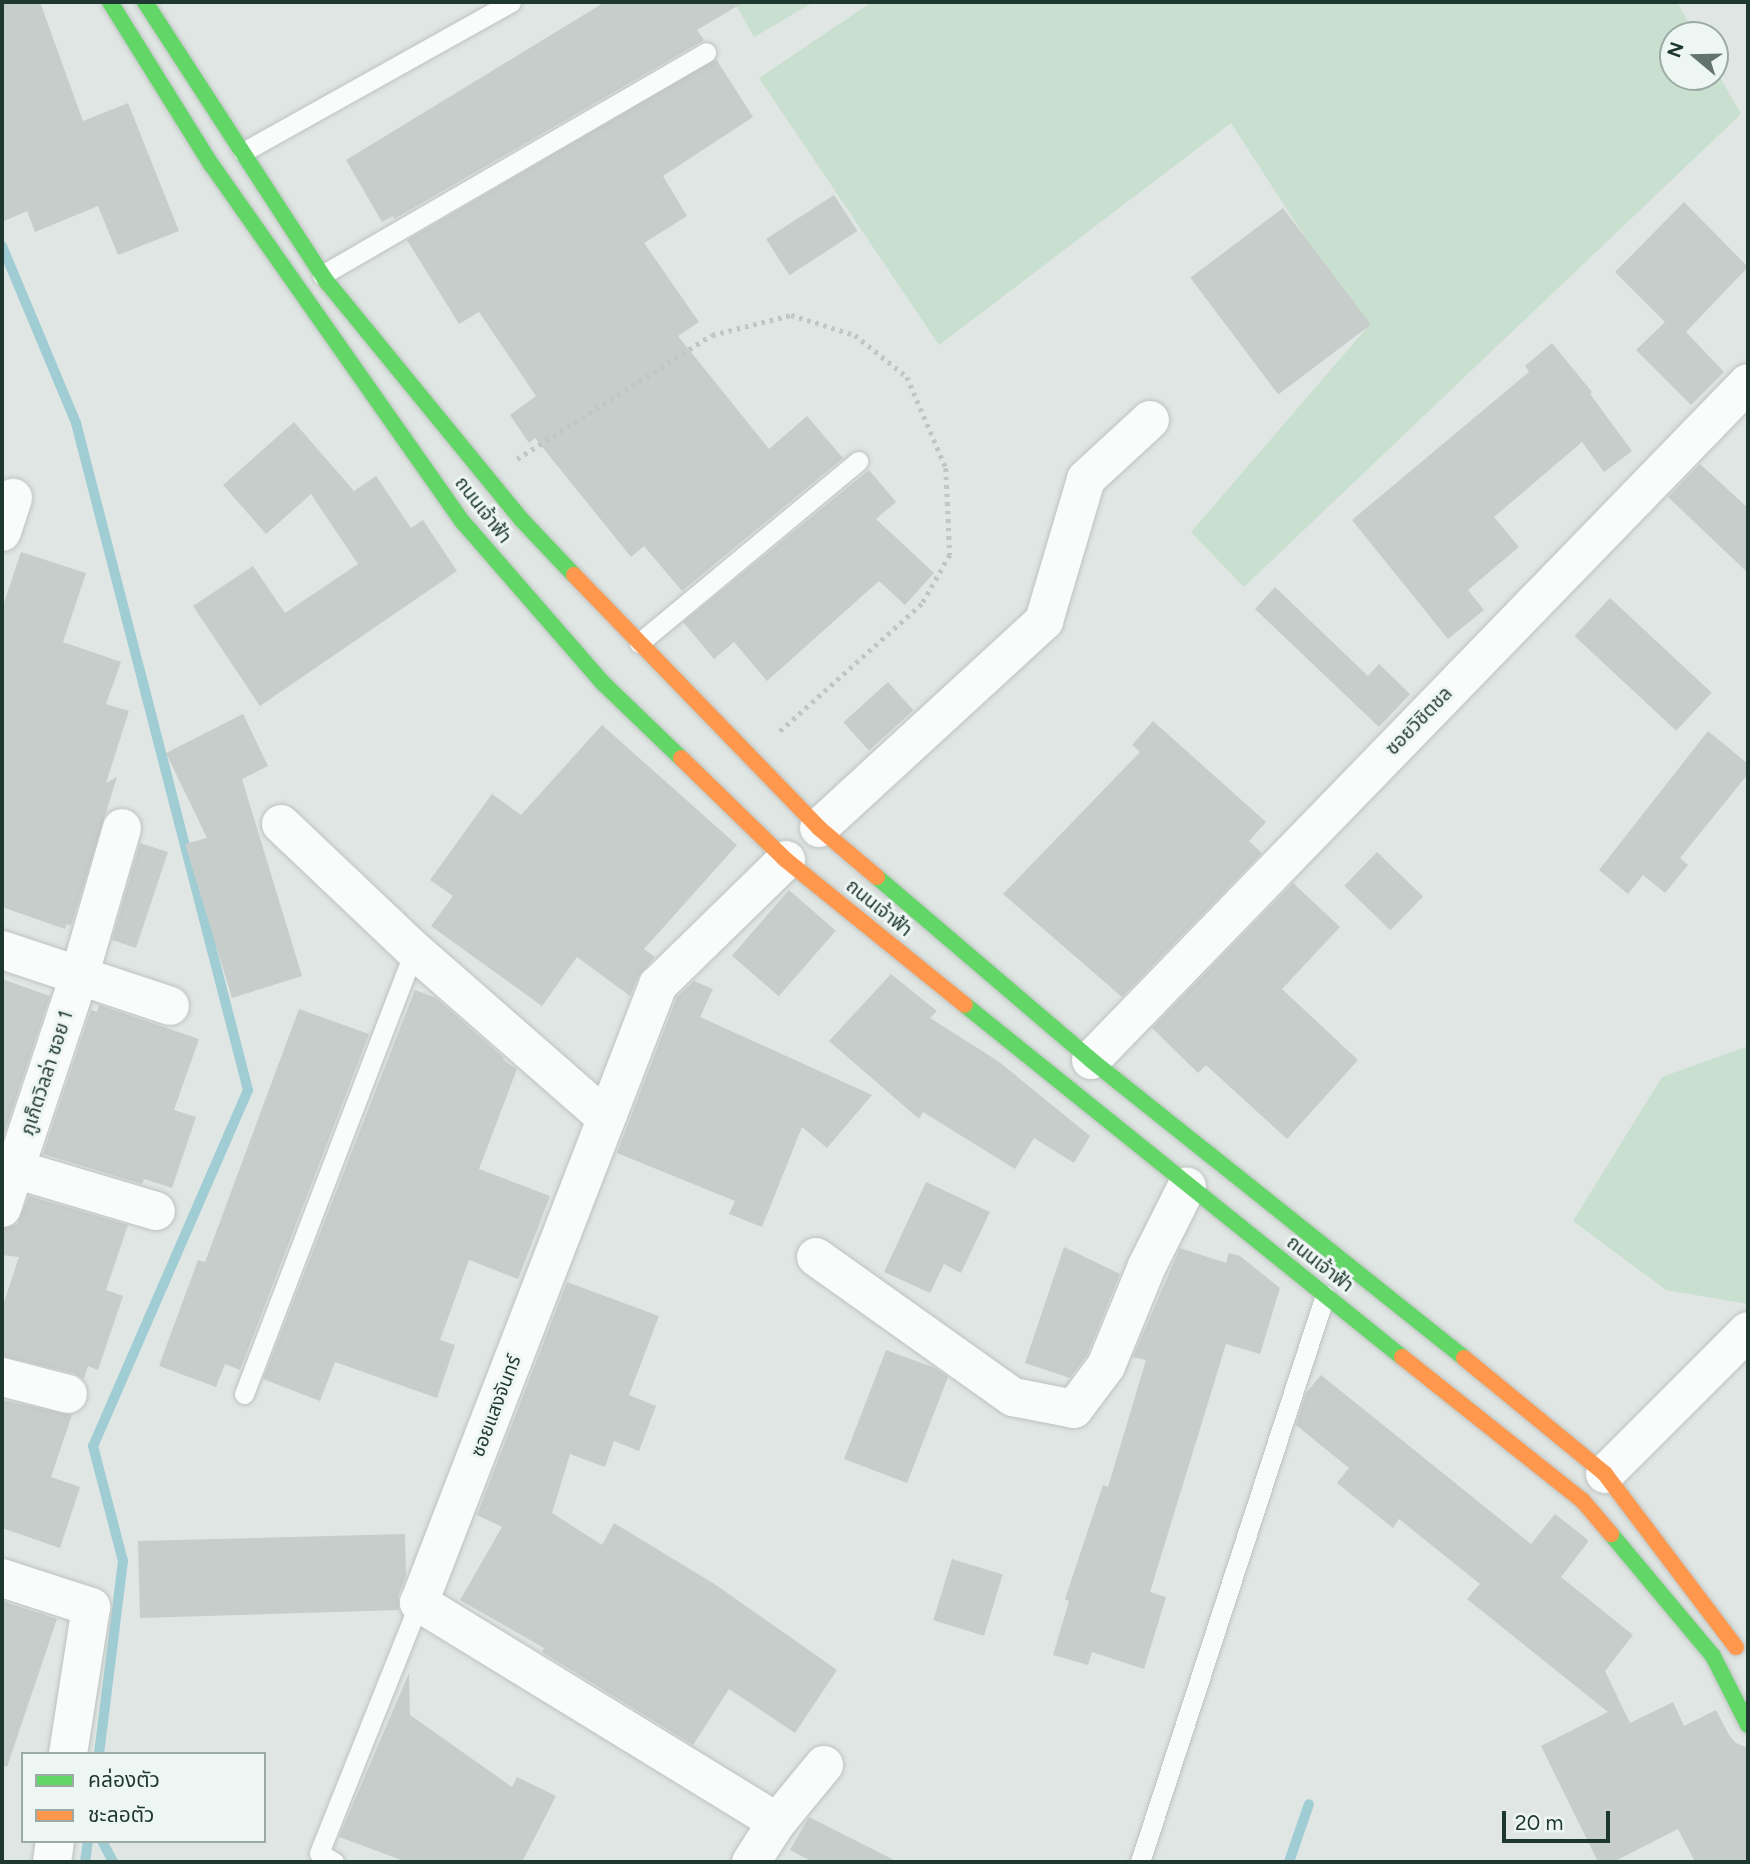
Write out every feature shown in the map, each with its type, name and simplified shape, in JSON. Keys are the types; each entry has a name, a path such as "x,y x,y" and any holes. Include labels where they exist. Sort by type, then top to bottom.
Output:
{"main road":[{"name":"ถนนเจ้าฟ้า","path":"110,2 211,164 462,520 603,683 786,860 1187,1186 1582,1500 1713,1656 1748,1725"},
{"name":"ถนนเจ้าฟ้า","path":"145,2 321,275 521,519 639,643 819,828 1091,1060 1338,1255 1605,1474 1731,1638 1742,1660"},
{"path":"1731,1638 1748,1630"}],"street":[{"name":"ซอยวิชิตชล","path":"1091,1060 1748,383"},
{"path":"819,828 1044,621 1086,479 1150,420"},
{"path":"281,824 414,950 606,1118"},
{"name":"ภูเก็ตวิลล่า ซอย 1","path":"2,1208 79,977 122,828"},
{"name":"ซอยแสงจันทร์","path":"419,1604 658,985 786,860"},
{"path":"2,950 170,1006"},
{"path":"15,1169 156,1211"},
{"path":"816,1257 1013,1397 1074,1409 1107,1366 1147,1266 1187,1186"},
{"path":"1605,1474 1748,1331"},
{"path":"2,1377 68,1394"},
{"path":"2,1578 91,1607 68,1752"},
{"path":"419,1604 776,1822"},
{"path":"751,1862 776,1822 824,1765"},
{"path":"52,1862 55,1843"}],"lane":[{"path":"243,152 511,2"},
{"path":"321,275 706,52"},
{"path":"639,643 858,461"},
{"path":"244,1394 414,950"},
{"path":"1140,1862 1325,1295"},
{"path":"334,1862 319,1853 419,1604"}],"green space":[{"path":"734,2 814,2 754,37"},
{"path":"872,2 1677,2 1688,21 1659,21 1659,91 1728,91 1741,114 1244,587 1191,532 1365,330 1231,123 939,345 759,78"},
{"path":"1748,1046 1748,1304 1666,1290 1573,1221 1662,1077"}],"building":[{"path":"2,2 40,2 83,121 128,103 179,231 118,255 98,206 35,232 27,211 2,222"},
{"path":"605,2 744,2 697,30 704,40 394,219 393,216 382,222 346,160"},
{"path":"716,59 753,117 663,176 687,216 644,243 699,322 678,336 769,449 807,416 843,458 682,591 644,546 631,557 535,438 529,443 510,415 536,396 479,312 459,324 407,240"},
{"path":"834,195 857,231 789,275 766,239"},
{"path":"1684,202 1748,267 1686,332 1724,372 1691,405 1636,350 1665,322 1615,272"},
{"path":"1283,208 1371,325 1278,394 1190,278"},
{"path":"1552,343 1592,392 1590,394 1632,451 1604,472 1582,442 1494,517 1519,547 1468,590 1484,610 1448,639 1352,520 1529,372 1525,366"},
{"path":"294,422 354,491 376,476 411,528 423,520 457,571 260,706 193,606 253,566 285,613 358,564 311,494 266,534 223,485"},
{"path":"1700,464 1748,508 1748,573 1668,497"},
{"path":"869,470 896,502 876,519 934,573 905,605 879,581 767,681 734,642 714,659 683,622"},
{"path":"21,552 86,573 63,642 121,662 106,704 129,711 106,783 117,777 71,926 67,924 65,929 2,907 2,609"},
{"path":"1275,587 1368,676 1379,664 1410,694 1379,727 1255,609"},
{"path":"1610,598 1712,693 1676,731 1575,636"},
{"path":"888,682 913,710 869,750 843,722"},
{"path":"243,714 268,766 242,779 302,976 232,998 185,844 207,838 166,753"},
{"path":"1153,721 1266,822 1249,841 1262,853 1122,997 1003,894 1140,752 1132,745"},
{"path":"602,725 737,845 644,949 655,957 638,977 630,996 577,957 542,1006 431,926 453,896 430,880 492,794 521,815"},
{"path":"1708,731 1748,764 1748,774 1680,858 1688,865 1665,893 1643,875 1628,894 1599,870"},
{"path":"140,843 168,852 136,948 112,940"},
{"path":"1377,852 1423,896 1390,930 1344,886"},
{"path":"1293,883 1340,927 1282,989 1358,1060 1287,1139 1206,1065 1198,1073 1152,1028"},
{"path":"789,890 836,931 779,996 732,956"},
{"path":"891,974 937,1011 930,1018 998,1061 1090,1136 1074,1163 1034,1138 1015,1169 923,1112 919,1119 829,1041"},
{"path":"2,979 50,996 2,1140"},
{"path":"694,981 713,989 700,1017 872,1095 827,1148 802,1127 762,1227 729,1214 735,1201 617,1153 677,997"},
{"path":"415,990 436,998 504,1058 503,1060 517,1069 479,1169 550,1196 518,1279 469,1260 440,1340 455,1345 437,1398 335,1362 320,1401 263,1379"},
{"path":"99,1005 199,1039 174,1110 196,1117 172,1188 144,1179 142,1184 43,1154 91,1010 97,1012"},
{"path":"299,1009 369,1034 240,1370 225,1364 216,1387 159,1366 198,1260 205,1262"},
{"path":"926,1182 990,1212 961,1273 944,1264 930,1293 884,1272"},
{"path":"29,1196 128,1225 106,1290 123,1296 98,1370 88,1366 84,1379 73,1373 2,1356 2,1308 19,1257 2,1255 2,1229 17,1224"},
{"path":"1064,1247 1120,1274 1087,1355 1070,1378 1025,1363"},
{"path":"1180,1248 1226,1263 1229,1253 1240,1256 1280,1288 1260,1354 1226,1344 1150,1592 1166,1597 1144,1669 1092,1652 1088,1665 1053,1655 1069,1601 1065,1599 1103,1485 1108,1487 1146,1360 1133,1357"},
{"path":"567,1282 659,1316 629,1395 656,1406 639,1451 614,1441 605,1467 570,1454 552,1513 602,1545 614,1523 716,1585 837,1670 795,1733 729,1689 693,1745 542,1652 544,1648 460,1600 502,1527 477,1515"},
{"path":"886,1350 935,1368 948,1377 907,1483 844,1459"},
{"path":"1321,1375 1531,1544 1555,1514 1587,1539 1588,1542 1561,1577 1633,1635 1605,1671 1630,1723 1673,1702 1684,1726 1716,1710 1729,1735 1736,1743 1746,1747 1748,1862 1695,1862 1678,1829 1613,1862 1598,1862 1541,1746 1608,1712 1467,1599 1480,1584 1399,1519 1393,1528 1337,1483 1349,1468 1296,1425 1306,1393"},
{"path":"2,1400 72,1415 51,1477 80,1487 60,1548 2,1528"},
{"path":"405,1534 406,1576 398,1596 399,1610 140,1618 138,1541"},
{"path":"952,1559 1003,1574 984,1636 933,1620"},
{"path":"2,1601 57,1619 7,1767 2,1766"},
{"path":"409,1673 410,1715 512,1787 517,1777 556,1796 522,1862 407,1862 339,1837"},
{"path":"809,1817 898,1862 813,1862 790,1850"}],"waterway":[{"path":"2,246 76,423 248,1090 93,1446 123,1561 99,1752"},
{"path":"1289,1862 1309,1804"},
{"path":"85,1862 88,1843"},
{"path":"103,1843 113,1862"}],"traffic: fast":[{"path":"110,2 211,164 462,521 603,683 681,758"},
{"path":"145,2 327,282 521,519 574,575"},
{"path":"877,877 1091,1060 1464,1358"},
{"path":"965,1005 1402,1357"},
{"path":"1611,1534 1713,1656 1748,1725"}],"traffic: slow":[{"path":"574,575 819,828 877,877"},
{"path":"681,758 786,860 965,1005"},
{"path":"1402,1357 1582,1500 1611,1534"},
{"path":"1464,1358 1605,1474 1736,1647"}]}
